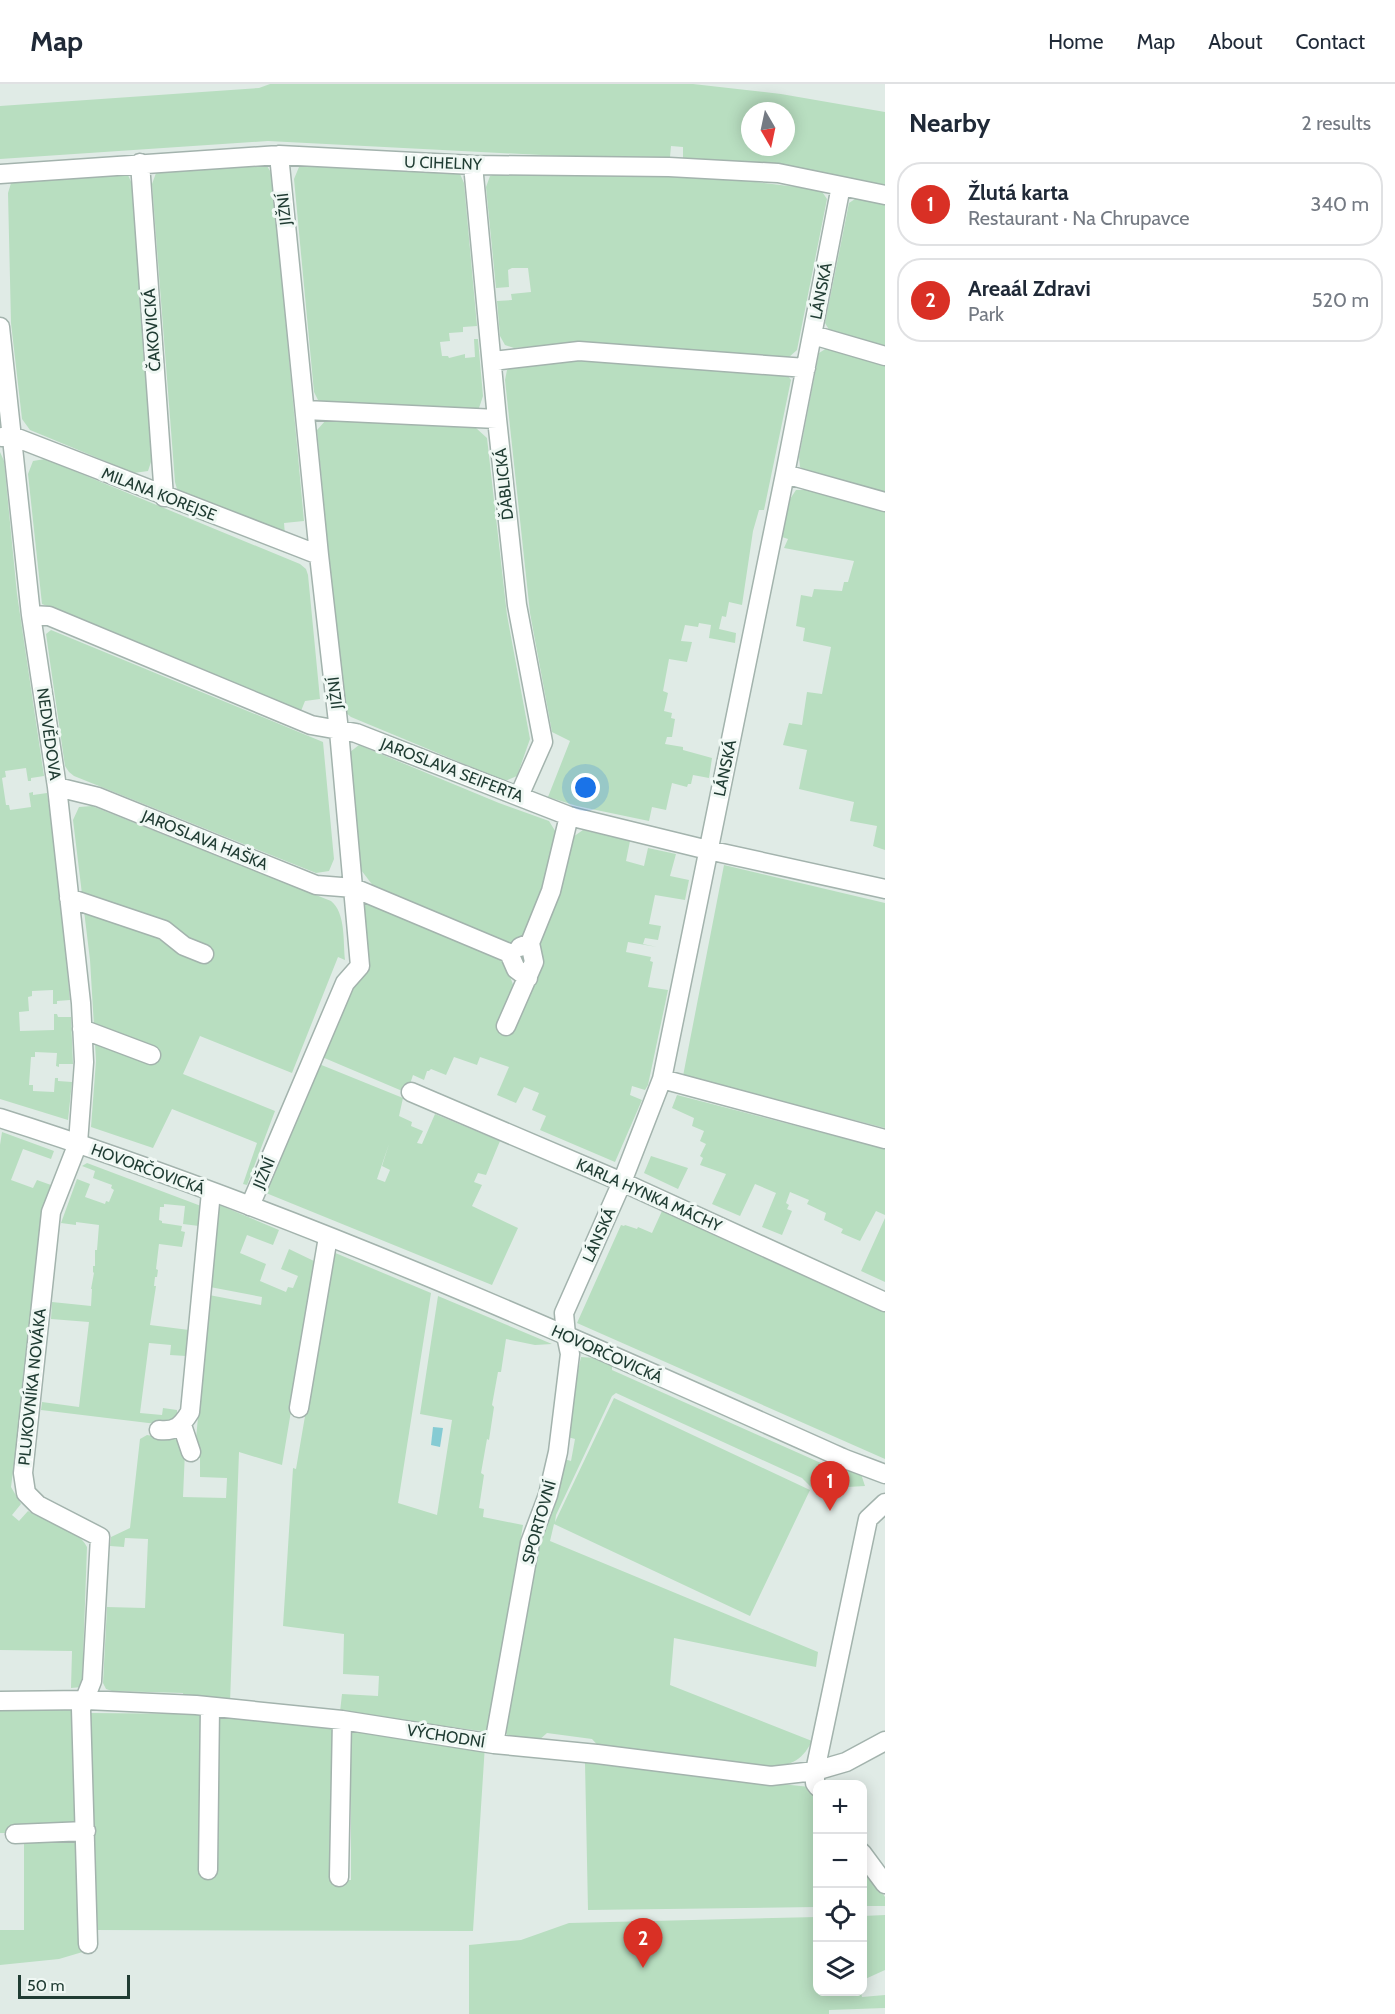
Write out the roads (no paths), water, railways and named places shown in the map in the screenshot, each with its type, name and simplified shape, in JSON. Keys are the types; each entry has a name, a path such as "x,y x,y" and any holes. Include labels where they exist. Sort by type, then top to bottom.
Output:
{"street":[{"name":"U CIHELNY","path":"0,174 279,155 473,165 669,166 778,173 885,195"},
{"name":"JIŽNÍ","path":"250,1206 345,982 360,966 339,731 279,155"},
{"name":"ČAKOVICKÁ","path":"140,163 164,497"},
{"name":"ĎÁBLICKÁ","path":"473,165 497,419 518,605 543,742 519,796"},
{"name":"LÁNSKÁ","path":"566,1335 564,1312 622,1182 662,1079 786,474 841,186"},
{"name":"NEDVĚDOVA","path":"0,327 6,437 57,787 82,1029 84,1062 78,1143"},
{"path":"813,335 885,356"},
{"path":"493,361 579,351 806,368"},
{"path":"304,410 497,419"},
{"name":"MILANA KOREJSE","path":"6,437 319,555"},
{"path":"786,474 885,502"},
{"name":"JAROSLAVA SEIFERTA","path":"31,615 49,616 311,725 356,733 568,816 885,889"},
{"name":"JAROSLAVA HAŠKA","path":"57,787 98,797 316,885 354,888 509,953"},
{"path":"506,1026 534,963 530,943 552,891 568,816"},
{"path":"69,898 164,930 184,946 204,954"},
{"path":"528,978 516,969 509,953 530,943"},
{"path":"82,1029 152,1055"},
{"path":"662,1079 885,1139"},
{"name":"KARLA HYNKA MÁCHY","path":"411,1092 622,1182 885,1302"},
{"name":"HOVORČOVICKÁ","path":"0,1118 78,1143 328,1237 566,1335 845,1459 885,1474"},
{"name":"PLUKOVNÍKA NOVÁKA","path":"78,1143 51,1212 23,1473 26,1493 38,1504 100,1537 92,1681 86,1700"},
{"path":"159,1430 169,1431 182,1425 190,1412 211,1192"},
{"path":"299,1408 328,1237"},
{"name":"SPORTOVNÍ","path":"494,1744 530,1543 548,1495 558,1452 570,1354 566,1335"},
{"path":"182,1425 191,1452"},
{"path":"816,1779 868,1519 885,1503"},
{"path":"86,1700 81,1709 88,1944"},
{"name":"VÝCHODNÍ","path":"0,1701 86,1700 210,1707 342,1720 494,1744 597,1754 771,1776 816,1779 885,1741"},
{"path":"208,1870 210,1707"},
{"path":"339,1878 342,1720"},
{"path":"15,1834 86,1831"},
{"path":"867,1860 885,1884"}],"water":[{"path":"433,1427 443,1428 440,1447 431,1445"}],"place":[{"name":"Žlutá karta","path":"830,1511"},
{"name":"Areaál Zdravi","path":"643,1968"}]}
